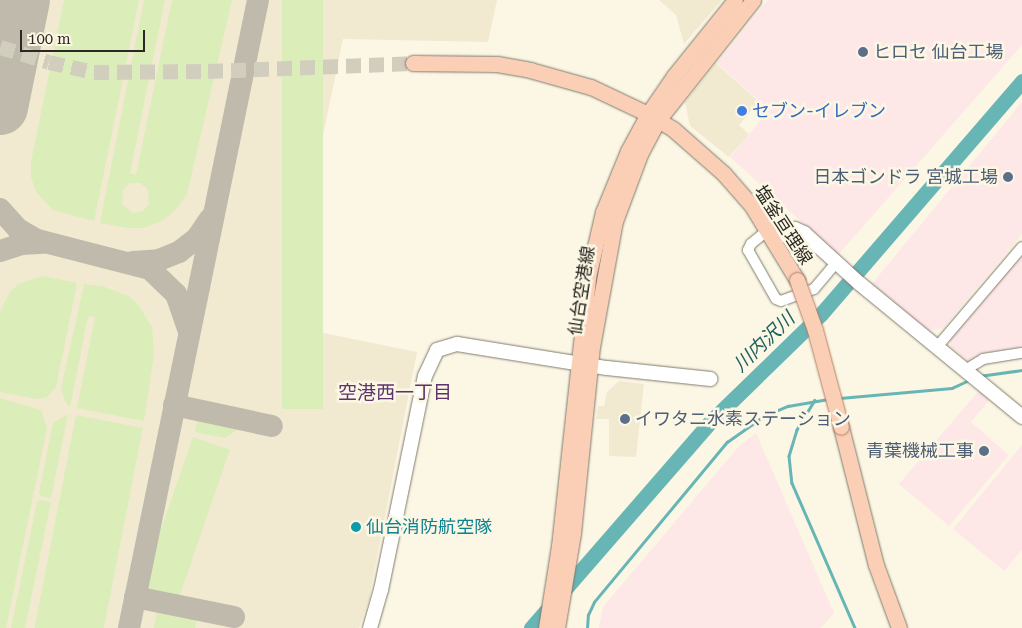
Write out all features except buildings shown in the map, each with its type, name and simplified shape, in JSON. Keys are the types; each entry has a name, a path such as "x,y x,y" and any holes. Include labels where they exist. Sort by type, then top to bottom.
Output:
{"main road":[{"name":"仙台空港線","path":"653,117 674,76 735,0"},
{"name":"仙台空港線","path":"557,628 573,533 588,278 602,212 628,151 653,117 753,0"},
{"name":"塩釜亘理線","path":"413,63 497,64 530,70 591,87 653,117 724,174 771,234 797,280 815,330 876,565 899,628"},
{"name":"仙台空港線","path":"546,628 584,365"}],"street":[{"path":"836,263 814,289 781,300 776,299 748,250 751,244 771,234 799,230 937,347 984,385 1016,407 1022,417"},
{"path":"937,347 1022,248"},
{"path":"370,628 382,590 425,376 432,356 442,346 457,344 584,365 710,379"},
{"path":"966,370 982,359 1022,353"}],"shaded area":[{"path":"0,0 497,0 488,42 343,39 284,325 417,352 369,599 359,628 0,628"},
{"path":"659,0 722,0 684,44 676,15"},
{"path":"768,0 1022,0 1022,45 838,255 730,157 769,110 717,63"},
{"path":"716,63 759,102 739,125 749,134 729,157 690,126 685,102"},
{"path":"1022,102 1022,234 943,328 925,331 871,285"},
{"path":"1022,256 1022,347 985,353 969,362 951,347 950,339"},
{"name":"イワタニ水素ステーション","path":"619,381 644,384 636,457 609,456 609,419 596,419 598,406 604,406 607,392"},
{"path":"983,392 991,398 971,422 1009,455 949,526 899,484 977,393"},
{"path":"756,433 834,613 821,628 599,628 603,607 739,446"},
{"path":"1022,445 1022,550 1004,571 953,529"}],"green space":[{"path":"64,0 139,0 94,221 53,210 36,192 31,177 31,162"},
{"path":"144,0 165,0 130,173 136,175 172,0 232,0 187,194 180,205 164,220 143,228 128,228 100,223","holes":["130,183 140,183 148,189 149,204 143,211 133,213 122,204 123,190"]},
{"path":"282,0 323,0 323,409 282,409"},
{"path":"43,276 77,283 56,387 47,397 37,399 0,392 0,311 10,292 18,284"},
{"path":"84,284 105,287 128,296 138,304 152,327 154,354 144,421 77,408 95,317 88,316 70,407 66,403 61,389"},
{"path":"0,398 41,410 47,428 6,628 0,628"},
{"path":"68,414 51,498 41,496 39,493 53,423"},
{"path":"76,415 143,428 104,628 35,628"},
{"path":"197,421 236,429 236,431 225,438 195,432"},
{"path":"193,437 230,450 178,600 141,587"},
{"path":"40,500 51,502 25,628 11,628 37,502"},
{"path":"157,610 197,618 195,628 154,628"}],"waterway":[{"name":"川内沢川","path":"531,628 711,421 821,314 1022,81"},
{"path":"979,376 1022,370"},
{"path":"840,398 952,388 969,380"},
{"path":"587,628 588,615 594,602 727,442 764,416 788,406 829,399"},
{"path":"815,400 797,430 789,456 792,483 855,628"}],"taxiway":[{"path":"129,628 258,0"},
{"path":"0,209 18,229 37,240 150,269 176,294 188,328"},
{"path":"133,262 159,260 179,252 197,238 210,219"},
{"path":"0,251 21,244 43,243"},
{"path":"174,405 272,426"},
{"path":"135,597 234,617"}],"runway":[{"path":"0,107 22,0"}],"tunnel":[{"path":"0,47 49,62 94,72 208,71 413,63"}],"place":[{"name":"ヒロセ 仙台工場","path":"863,52"},
{"name":"セブン-イレブン","path":"742,111"},
{"name":"日本ゴンドラ 宮城工場","path":"1008,177"},
{"name":"イワタニ水素ステーション","path":"625,419"},
{"name":"青葉機械工事","path":"984,451"},
{"name":"仙台消防航空隊","path":"356,527"}],"district":[{"name":"空港西一丁目","path":"395,393"}]}
